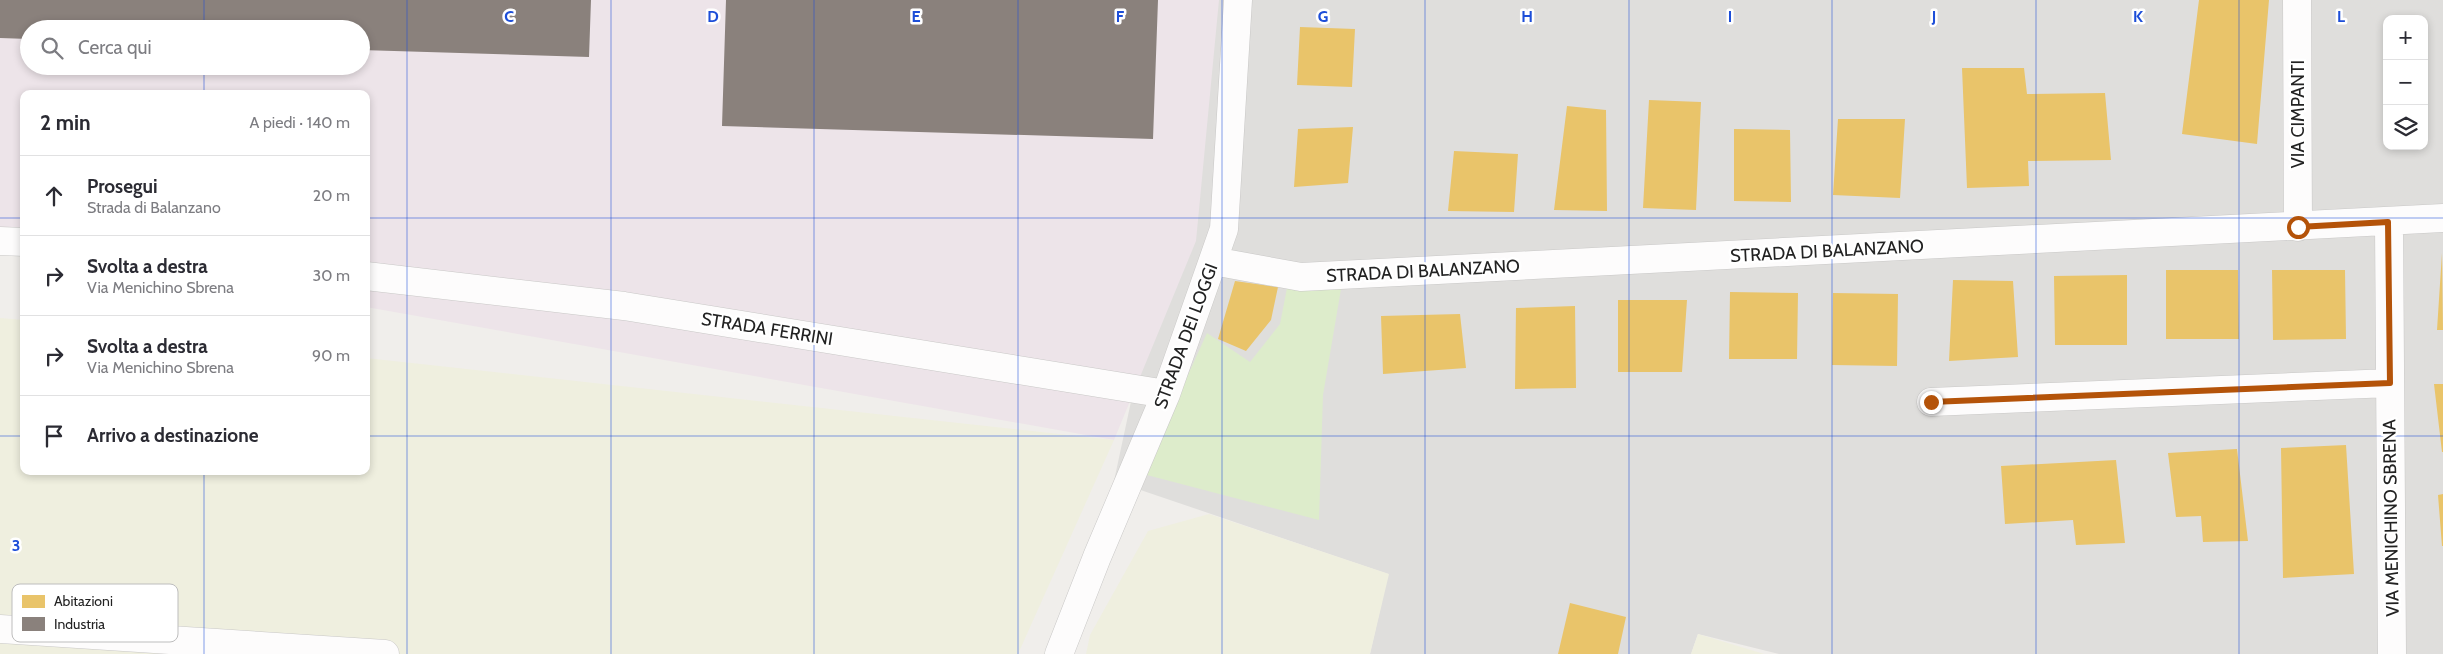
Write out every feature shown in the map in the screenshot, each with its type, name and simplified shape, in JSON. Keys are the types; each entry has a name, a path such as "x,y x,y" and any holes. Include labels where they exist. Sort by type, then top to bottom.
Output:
{"street":[{"name":"STRADA DEI LOGGI","path":"1059,654 1097,557 1166,394 1224,229 1238,0"},
{"name":"VIA CIMPANTI","path":"2297,0 2298,227"},
{"name":"STRADA DI BALANZANO","path":"1213,261 1301,277 2298,227 2443,218"},
{"name":"VIA MENICHINO SBRENA","path":"2388,222 2392,654"},
{"path":"0,241 20,242"},
{"name":"STRADA FERRINI","path":"370,276 624,306 1166,394"},
{"path":"1931,402 2390,383"},
{"path":"178,641 385,654"}],"shaded area":[{"path":"0,0 1219,0 1196,241 1114,440 370,308 370,90 20,90 20,245 0,242"},
{"path":"1217,0 2443,0 2443,654 1779,654 1698,634 1691,654 1370,654 1388,574 1114,481"}],"green space":[{"path":"1287,288 1341,289 1323,395 1319,520 1143,474 1207,333 1250,362 1280,324"},
{"path":"0,318 20,320 20,475 370,475 370,358 1114,440 1018,654 0,654"},
{"path":"1209,514 1389,574 1370,654 1086,654 1090,635 1148,531"},
{"path":"1698,634 1764,654 1691,654"}],"building: Abitazioni":[{"path":"2199,0 2269,0 2257,144 2182,134"},
{"path":"1300,27 1355,29 1352,87 1297,85"},
{"path":"1962,68 2024,68 2027,94 2105,93 2111,160 2028,161 2029,186 1967,188"},
{"path":"1649,100 1701,102 1696,210 1643,208"},
{"path":"1567,106 1606,110 1607,211 1554,210"},
{"path":"1838,119 1905,119 1900,198 1833,195"},
{"path":"1353,127 1348,183 1294,187 1298,129"},
{"path":"1734,129 1790,130 1791,202 1734,201"},
{"path":"1454,151 1518,154 1514,212 1448,211"},
{"path":"2442,253 2443,330 2437,330"},
{"path":"2166,270 2238,270 2239,339 2166,339"},
{"path":"2272,270 2345,270 2346,339 2273,340"},
{"path":"2127,275 2127,345 2055,345 2054,276"},
{"path":"1953,280 2013,281 2018,357 1949,361"},
{"path":"1235,281 1278,287 1271,320 1246,351 1218,339"},
{"path":"1730,292 1798,293 1797,359 1729,359"},
{"path":"1833,293 1898,294 1897,366 1832,365"},
{"path":"1618,300 1687,300 1682,372 1618,372"},
{"path":"1575,306 1576,388 1515,389 1516,308"},
{"path":"1460,314 1466,368 1383,374 1381,316"},
{"path":"2434,384 2443,384 2443,452 2442,452"},
{"path":"2346,445 2354,574 2283,578 2281,448"},
{"path":"2237,449 2248,541 2203,542 2201,516 2176,517 2168,453"},
{"path":"2116,460 2125,543 2076,545 2073,520 2005,524 2001,466"},
{"path":"2443,494 2443,546 2442,546 2438,495"},
{"path":"1570,603 1626,617 1618,654 1558,654"}],"building: Industria":[{"path":"0,0 591,0 589,57 370,50 370,20 20,20 20,39 0,38"},
{"path":"726,0 1158,0 1153,139 722,126"}],"route":[{"path":"1931,402 2390,383 2388,222 2298,227"}]}
